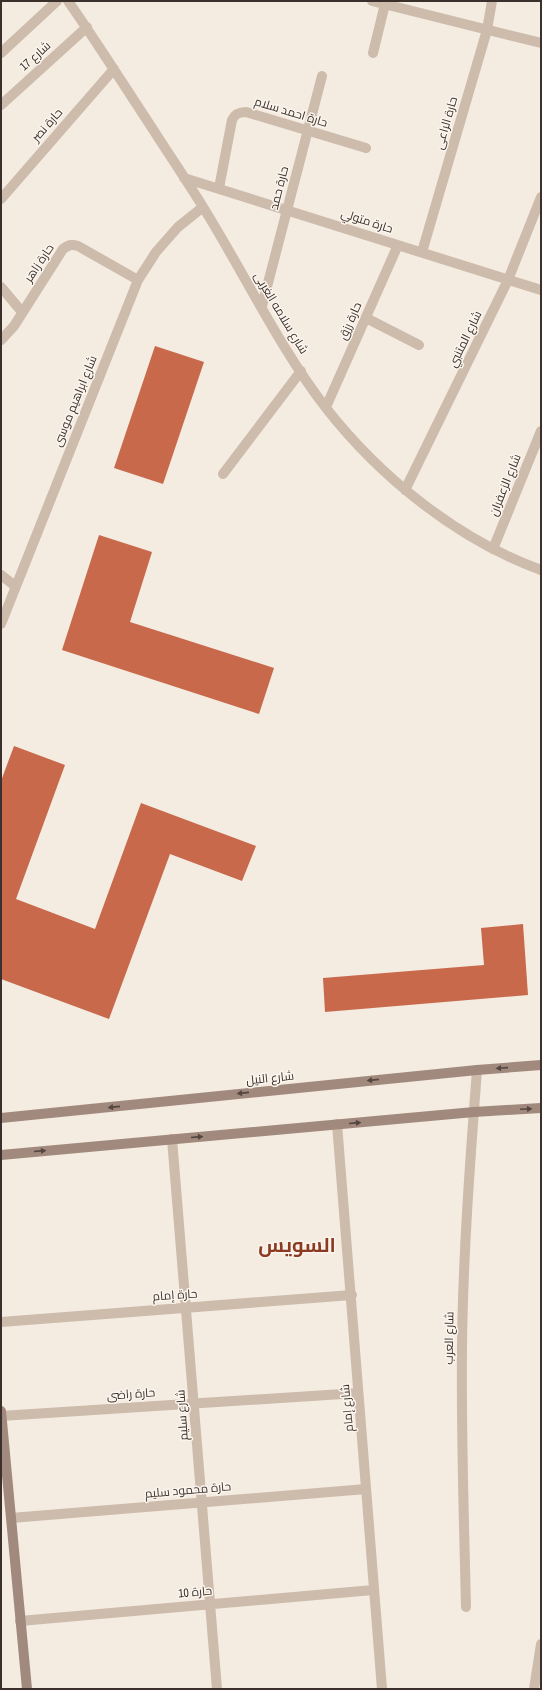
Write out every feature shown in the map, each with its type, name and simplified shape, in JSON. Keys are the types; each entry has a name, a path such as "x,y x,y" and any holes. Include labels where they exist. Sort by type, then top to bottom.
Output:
{"main road":[{"name":"شارع النيل","path":"1,1118 477,1070 541,1065"},
{"path":"1,1155 474,1112 541,1108"},
{"path":"1,1411 27,1689"}],"street":[{"path":"1,54 57,1"},
{"name":"شارع سلامه الغربى","path":"68,1 114,69 203,207 301,371 326,407 363,451 405,490 448,522 493,549 541,570"},
{"path":"372,1 541,43"},
{"name":"حارة الراعى","path":"422,252 487,30 492,1"},
{"path":"373,53 385,4"},
{"name":"شارع 17","path":"1,105 87,28"},
{"name":"حارة نصر","path":"1,199 114,69"},
{"name":"حارة حمد","path":"262,306 322,76"},
{"name":"حارة احمد سلام","path":"219,188 232,120 236,114 246,112 366,148"},
{"name":"حارة متولي","path":"184,178 287,209 541,290"},
{"name":"شارع المتنبي","path":"405,490 508,280 541,197"},
{"name":"شارع ابراهيم موسى","path":"1,624 138,280 156,252 174,232 203,207"},
{"name":"حارة زاهر","path":"1,340 14,326 63,249 67,246 73,244 78,246 138,280"},
{"name":"حارة رزق","path":"326,407 398,244"},
{"path":"1,287 22,312"},
{"path":"366,318 419,345"},
{"path":"223,474 301,371"},
{"name":"شارع الزعفران","path":"493,549 541,432"},
{"path":"1,575 15,586"},
{"name":"شارع العرب","path":"466,1607 462,1432 462,1347 464,1262 477,1070"},
{"name":"شارع إمام","path":"337,1124 352,1295 358,1393 382,1689"},
{"name":"شارع سليم","path":"172,1139 217,1689"},
{"name":"حارة إمام","path":"1,1322 352,1295"},
{"name":"حارة راضى","path":"1,1416 358,1393"},
{"name":"حارة محمود سليم","path":"11,1518 202,1501 366,1489"},
{"name":"حارة 10","path":"20,1621 373,1590"},
{"path":"534,1689 541,1644"}],"building":[{"path":"155,346 204,362 163,484 114,468"},
{"path":"99,535 152,552 130,622 274,668 259,714 62,650"},
{"path":"14,746 65,765 16,899 95,929 141,803 256,846 242,881 170,854 109,1019 1,979 1,781"},
{"path":"523,924 528,995 325,1012 323,978 484,965 481,928"}],"district":[{"name":"السويس","path":"297,1244"}]}
